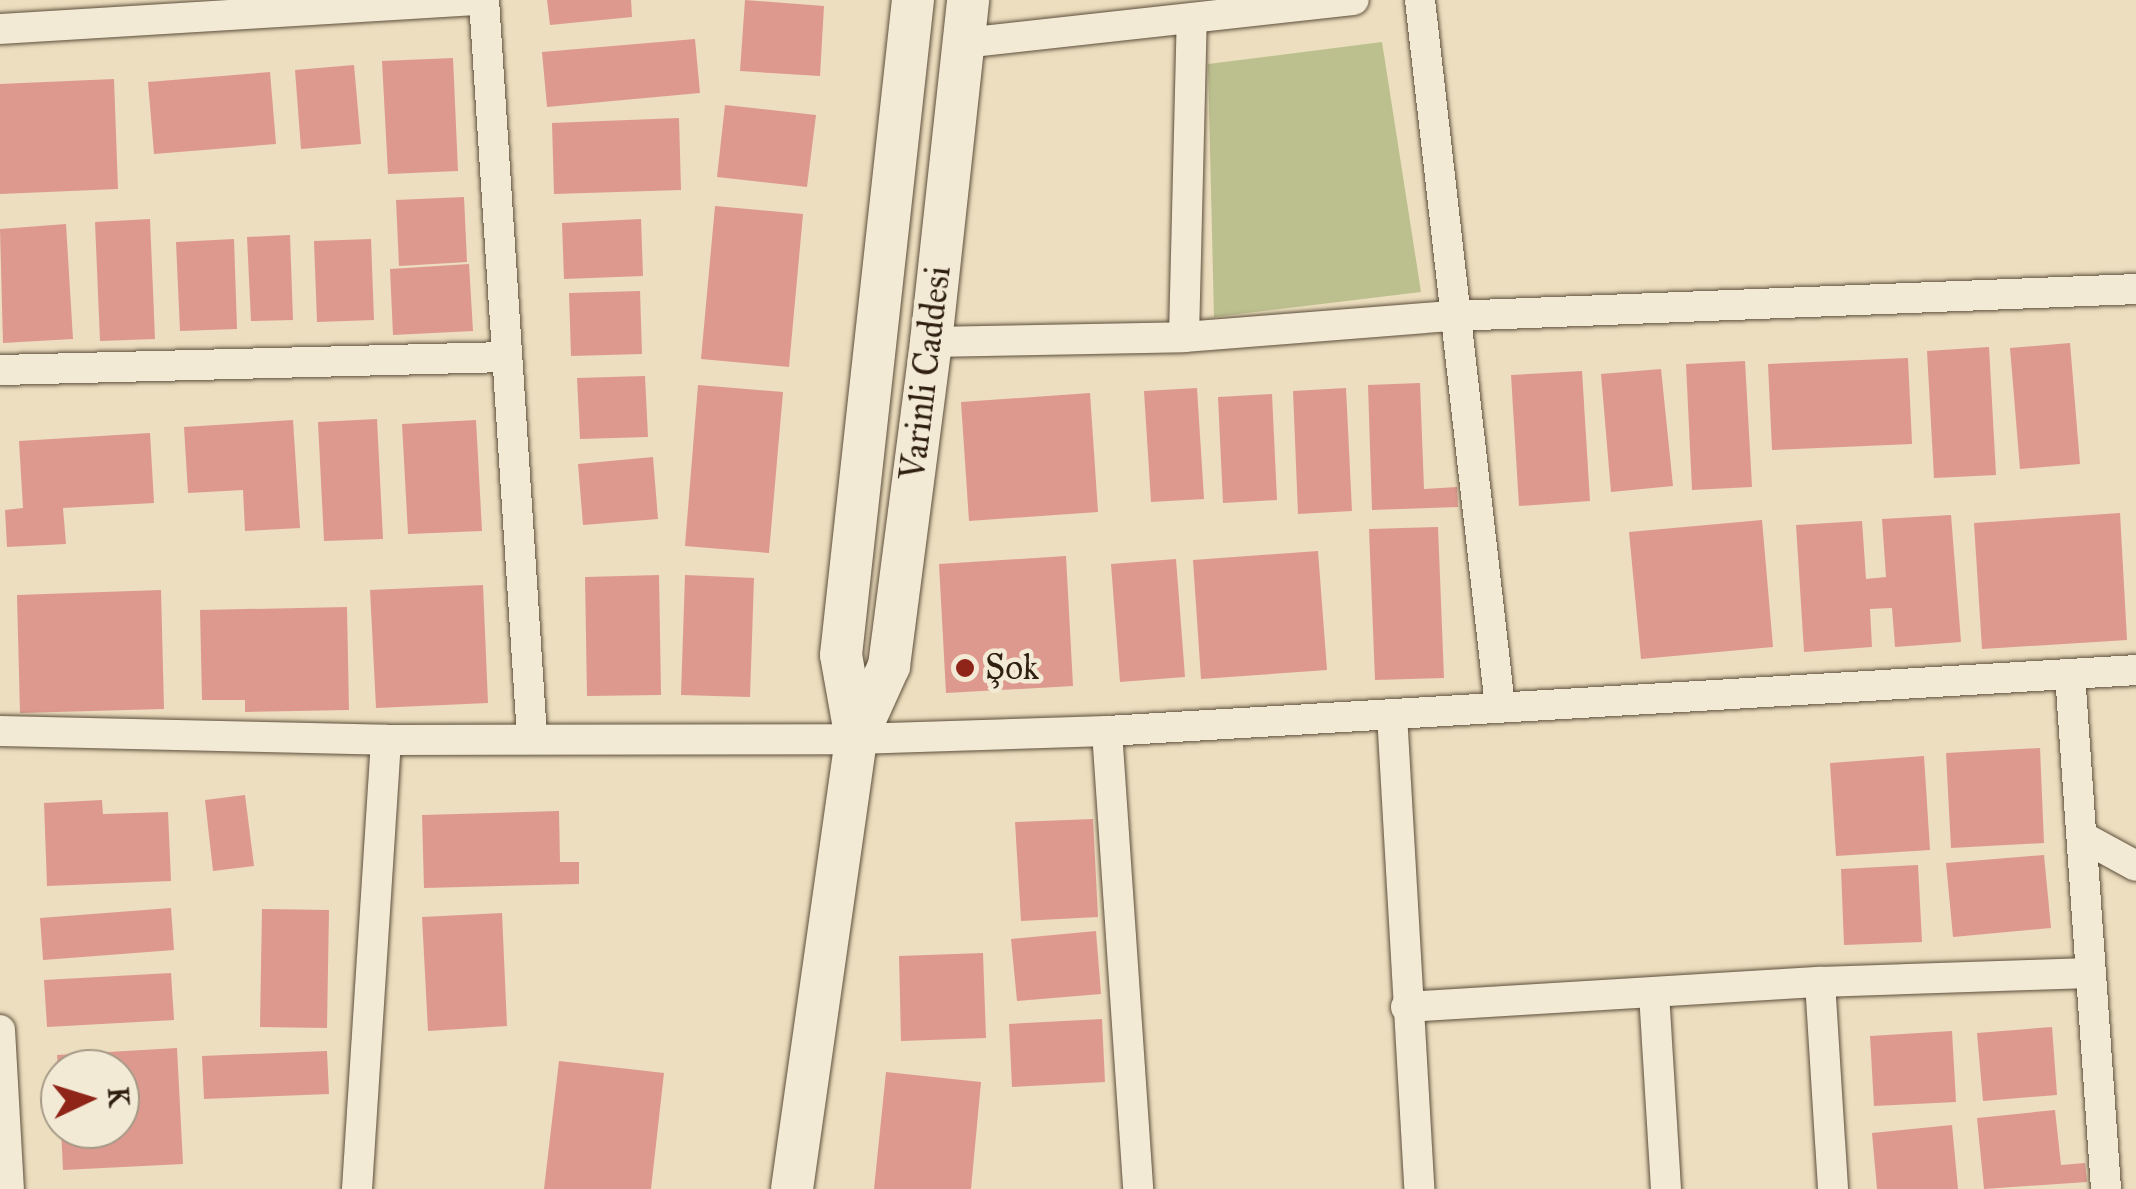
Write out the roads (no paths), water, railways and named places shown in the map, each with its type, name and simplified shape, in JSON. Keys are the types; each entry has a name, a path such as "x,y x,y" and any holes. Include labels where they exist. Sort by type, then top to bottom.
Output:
{"street":[{"path":"0,29 483,0 532,737"},
{"name":"Varinli Caddesi","path":"856,739 841,655 913,0"},
{"name":"Varinli Caddesi","path":"792,1189 856,739 888,666 931,342 968,0"},
{"path":"964,43 1192,20 1226,8 1354,0"},
{"path":"1420,0 1500,706"},
{"path":"1184,338 1192,20"},
{"path":"931,342 1184,338 1453,316 2136,289"},
{"path":"0,370 506,357"},
{"path":"0,731 386,740 856,739 1107,731 2136,670"},
{"path":"2070,674 2106,1189"},
{"path":"1392,714 1406,1008 1420,1189"},
{"path":"1107,731 1138,1189"},
{"path":"358,1189 386,740"},
{"path":"2083,836 2136,866"},
{"path":"1406,1008 1820,982 2090,973"},
{"path":"1820,982 1833,1189"},
{"path":"1654,993 1666,1189"},
{"path":"0,1035 9,1189"}],"place":[{"name":"Şok","path":"965,668"}]}
